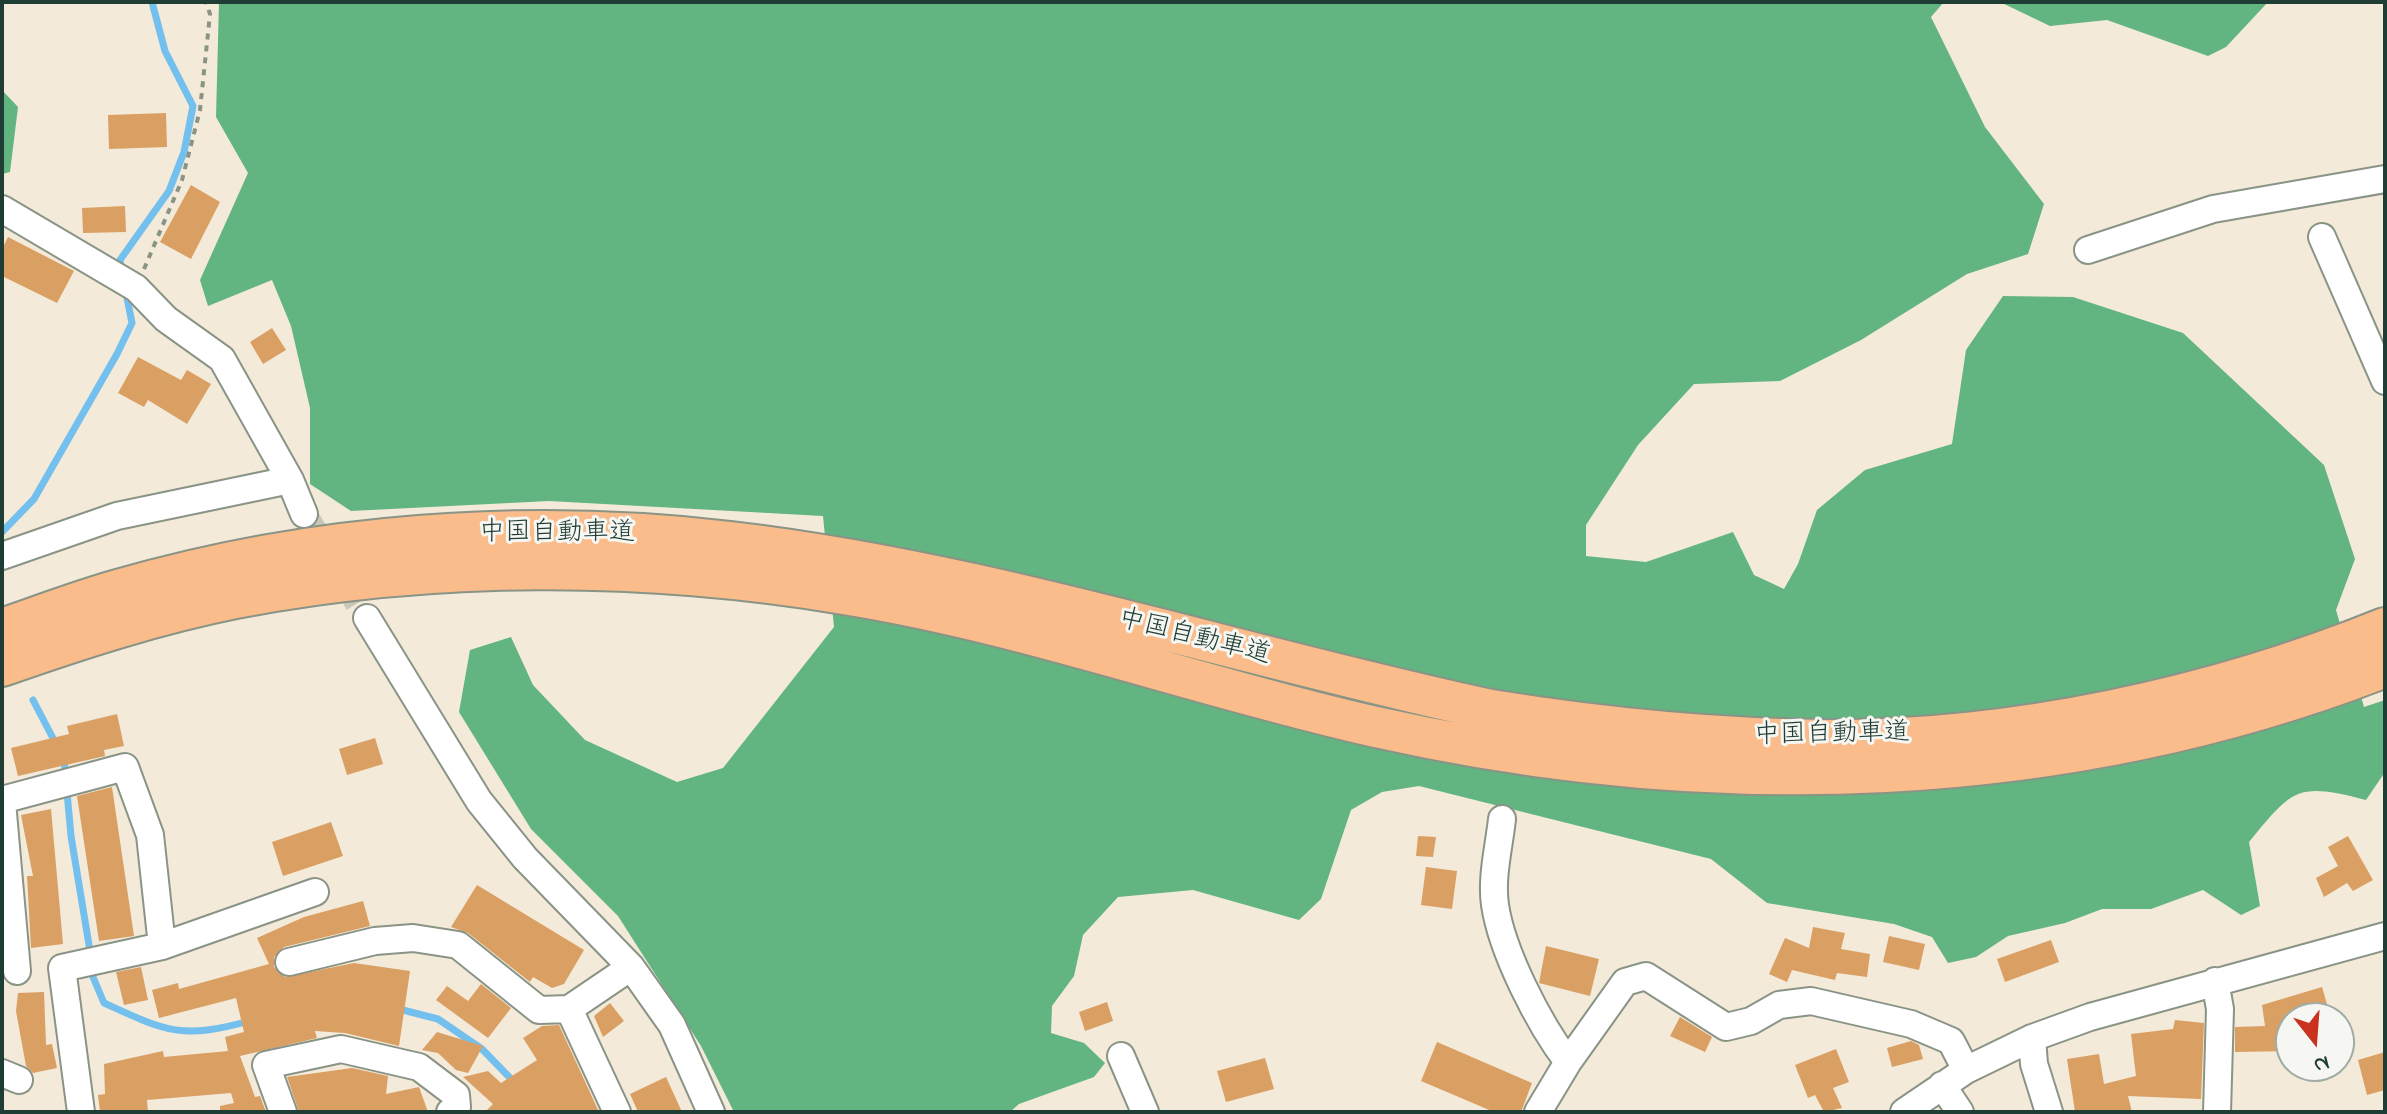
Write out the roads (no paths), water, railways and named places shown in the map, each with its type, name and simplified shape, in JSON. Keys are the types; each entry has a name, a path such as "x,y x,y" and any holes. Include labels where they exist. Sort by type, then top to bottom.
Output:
{"highway":[{"name":"中国自動車道","path":"2,629 119,590 309,550 391,539 508,532 621,533 730,542 876,564 1491,710 1595,726 1831,740 1963,733 2091,713 2223,683 2385,628"},
{"name":"中国自動車道","path":"2,666 133,623 237,598 395,576 512,569 620,571 730,579 845,594 975,619 1372,727 1484,749 1589,765 1703,774 1831,777 1968,767 2099,747 2231,716 2385,667"}],"street":[{"path":"2088,250 2213,209 2385,179"},
{"path":"2,209 136,288 166,319 222,359 290,480 304,514"},
{"path":"2322,237 2385,381"},
{"path":"2,556 117,516 290,480"},
{"path":"367,618 479,801 525,858 631,967 672,1025 711,1112"},
{"path":"162,946 150,835 125,767 2,801 10,969 62,968 162,946 315,892"},
{"path":"1502,819 1494,887 1496,908 1530,1003 1568,1062"},
{"path":"1904,1112 1966,1070 2032,1038 2090,1017 2385,936"},
{"path":"289,962 375,941 413,938 458,945 539,1010 569,1009 631,967"},
{"path":"62,968 81,1112"},
{"path":"1538,1112 1568,1062 1625,982 1646,976 1726,1027 1751,1021 1779,1005 1811,1001 1911,1024 1951,1041 1966,1070"},
{"path":"2215,981 2220,1009 2217,1112"},
{"path":"569,1009 617,1112"},
{"path":"2032,1038 2034,1064 2049,1112"},
{"path":"283,1112 266,1065 341,1049 419,1067 456,1095 457,1107 450,1112"},
{"path":"1121,1056 1145,1112"},
{"path":"1942,1085 1960,1112"}],"waterway":[{"path":"122,272 120,260 169,191 184,152 193,106 165,51 152,2"},
{"path":"2,532 34,499 117,354 132,323 125,288"},
{"path":"33,700 56,744"},
{"path":"64,759 71,836 90,951"},
{"path":"93,977 104,1003 159,1026 190,1031 249,1021"},
{"path":"395,1008 438,1019 482,1049 514,1082"}],"tunnel":[{"path":"304,514 367,618"}]}
